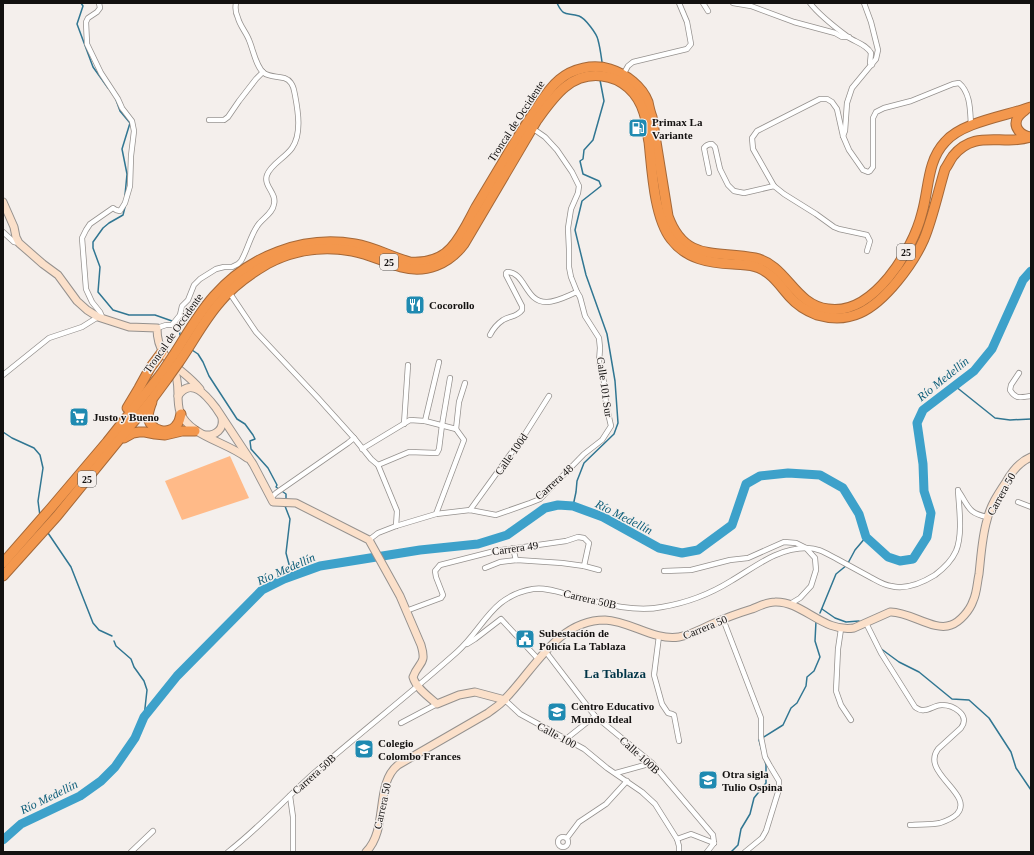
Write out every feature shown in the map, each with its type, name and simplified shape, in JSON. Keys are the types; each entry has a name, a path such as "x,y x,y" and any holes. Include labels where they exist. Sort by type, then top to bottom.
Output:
{"highway":[{"name":"Troncal de Occidente","path":"175,361 206,305 224,286 249,266 278,251 301,245 343,242 366,246 403,260 417,262 431,260 450,250 459,239 477,205 526,124 554,84 566,74 573,71 599,67 607,69 623,75 636,84 641,90 647,101 652,117 668,216 676,233 686,244 705,253 746,256 768,263 777,270 805,300 811,304 833,310 845,309 854,306 871,295 890,276 905,253 917,228 922,213 932,164 945,141 971,125 1029,108"},
{"name":"Troncal de Occidente","path":"3,563 52,508 84,468 164,376 221,300 242,281 267,264 306,250 331,248 354,251 370,255 400,267 416,270 433,267 445,262 456,254 464,244 532,128 549,104 566,86 578,79 600,76 614,79 626,86 636,96 644,113 654,184 661,220 668,235 675,244 687,254 706,261 716,263 745,264 758,268 773,276 791,298 799,305 817,315 833,318 851,316 859,313 874,304 899,279 913,260 924,239 945,169 950,160 958,151 967,144 978,140 1011,140 1031,137"},
{"path":"1029,108 1019,116 1016,124 1019,133 1023,136 1031,137"},
{"path":"84,468 128,406 150,368 162,352"},
{"name":"Troncal de Occidente","path":"3,576 57,516 153,398 164,376"},
{"path":"153,398 148,414 150,423 156,428 165,431 174,428 179,421 181,414"},
{"path":"112,448 133,433 145,432 165,435 182,431 195,431"}],"street":[{"path":"99,3 100,8 88,18 86,22 87,44 100,73 132,121 134,131 130,186 125,203 120,211 113,208 94,221 86,230 82,238 86,289 92,302 100,312 101,318"},
{"path":"3,202 19,243 58,275 81,306 101,318 129,327 157,328 172,325 180,315 182,306 190,297 194,285 200,279 216,269 232,267 240,263 256,229 274,206 274,196 269,188 266,178 271,168 292,148 297,135 298,111 294,88 286,78 268,75 263,72 257,61 249,39 239,22 236,3"},
{"path":"623,75 628,66 633,62 690,47 691,44 687,22 679,3"},
{"path":"703,3 708,11"},
{"path":"733,3 751,6 794,22 835,33 842,37 849,37"},
{"path":"810,3 816,10 849,37 866,47 871,52 870,63 872,65"},
{"path":"843,136 845,131 847,103 852,88 872,65 876,59 878,50 871,22 864,3"},
{"path":"209,120 224,120 228,117 263,72"},
{"path":"867,251 870,241 867,235 834,227 774,186 753,149 752,138 757,131 820,99 827,99 832,102 837,109 843,136 849,150 863,170 868,172 873,167 873,118 876,112 884,108 910,101 953,84 960,83 964,87 967,95 971,125"},
{"name":"Calle 101 Sur","path":"532,128 553,145 572,172 579,186 578,193 571,209 568,228 571,277 580,297 585,316 599,338 599,362 604,382 606,404 611,426"},
{"path":"709,173 704,148 706,145 712,144 715,147 720,169 728,185 734,191 744,192 774,186"},
{"path":"3,232 14,242 19,243"},
{"path":"490,335 500,322 518,315 522,310 522,306 506,275 508,272 516,275 536,300 540,302 552,302 577,292"},
{"path":"229,292 256,332 378,465 397,511 396,526"},
{"path":"3,375 48,338 82,327 101,318"},
{"path":"157,328 157,336 162,352 175,361 222,416 274,495 273,502 296,503 369,540 400,596 423,653 423,659 414,673 414,680 417,686 437,704"},
{"path":"175,361 179,408 187,424 195,431 239,453 253,464"},
{"path":"425,421 439,362"},
{"path":"404,424 408,365"},
{"path":"1019,373 1011,385 1010,390 1018,397 1031,396"},
{"path":"378,465 409,452 437,453 439,449 450,378"},
{"path":"456,429 459,402 465,383"},
{"path":"178,396 185,389 190,387 195,387 203,393"},
{"name":"Calle 100d","path":"470,510 525,434 549,396"},
{"path":"205,435 209,436 218,432 222,425 222,416"},
{"path":"362,449 410,420 425,421 456,429 464,440 436,514"},
{"name":"Carrera 48","path":"369,540 378,533 396,526 436,514 470,510 496,515 530,503 540,498 584,454 602,440 611,426"},
{"path":"274,495 354,438"},
{"name":"Carrera 50","path":"369,851 375,839 380,820 388,776 393,769 488,713 505,700 557,640 574,627 605,620 614,621 659,636 668,638 678,637 766,603 775,602 790,604 823,622 841,629 854,628 890,612 902,613 929,624 943,626 951,625 968,611 973,601 988,517 993,503 1011,473 1022,461 1031,457"},
{"name":"Carrera 50B","path":"228,852 313,774 465,645 487,615 510,596 523,591 537,589 554,590 622,607 645,609 658,608 677,604 705,595 731,582 754,566 773,556 786,551 806,548 820,549 891,587 916,585 929,579 940,571 956,552 960,530 958,490 971,511 988,517"},
{"path":"1018,502 1031,507"},
{"name":"Carrera 49","path":"406,611 443,596 435,572 440,565 495,550 566,541 578,536 584,538 589,543 584,566"},
{"path":"664,571 691,570 730,560 748,558 784,542 796,543 806,548 815,558 816,570 811,586 800,598 790,604"},
{"path":"513,548 516,560"},
{"name":"Carrera 49","path":"485,568 500,562 516,560 562,563 599,570"},
{"path":"465,645 501,619 539,660"},
{"path":"723,620 761,718 761,738 763,751 767,762 779,781 779,789 766,831 762,838 745,852"},
{"path":"866,623 881,653 915,707 922,711 937,705 946,706 958,711 965,720 964,724 935,753 934,758 937,769 960,800 959,810 954,817 942,822 910,825"},
{"path":"841,629 838,649 836,691 840,702 851,720"},
{"path":"659,636 654,674 662,704 668,713 674,715 679,741"},
{"name":"Calle 100B","path":"546,652 595,716 652,763 713,834 714,843"},
{"name":"Calle 100","path":"401,723 437,704 459,695 475,692 505,700 520,714 584,749 607,768 642,792 655,804 677,839 679,852"},
{"path":"566,739 595,716"},
{"path":"616,773 652,763"},
{"path":"567,838 579,822 606,804 627,781"},
{"path":"290,796 293,817 293,852"},
{"path":"131,852 153,831"},
{"path":"677,839 691,834 714,843 707,852"}],"shaded area":[{"path":"230,456 249,498 182,520 165,481"}],"waterway":[{"path":"81,3 83,6 77,24 93,67 108,88"},
{"path":"557,3 559,8 564,13 579,16 590,26 597,37 602,62"},
{"path":"573,506 577,481 584,463 614,434 618,423 615,381 607,334 586,275 575,230 582,201 601,186 599,181 583,174 580,161 583,159 584,150 593,140 604,101 600,80"},
{"path":"115,97 120,111 130,123 122,149 127,174 125,195"},
{"path":"125,207 123,215 103,228 93,242 93,248 100,267 98,292 113,310 129,315 155,315 172,321"},
{"name":"Río Medellín","path":"3,840 21,824 80,796 101,781 115,767 135,738 144,717 177,676 262,590 284,579 320,566 420,550 478,544 507,535 545,508 558,505 573,506 603,517 659,548 682,553 698,550 732,525 746,484 760,476 788,473 820,475 843,488 859,514 866,537 888,557 900,561 913,559 927,537 931,513 924,491 923,464 917,423 923,410 974,371 992,349 1023,280 1031,271"},
{"path":"179,326 180,335"},
{"path":"192,350 198,354 209,376 237,419 245,424 253,435 255,439 250,441 251,449 268,468 277,485 276,487 286,494 286,500"},
{"path":"955,386 995,418 1010,420 1031,419"},
{"path":"3,432 12,438 34,448 40,455 43,468 38,501 40,516"},
{"path":"285,506 290,519 286,553 290,568"},
{"path":"48,533 71,567 93,623 99,630 112,636"},
{"path":"820,613 836,574 847,565 855,550 866,537"},
{"path":"822,609 835,618 846,622 859,621"},
{"path":"762,751 759,740 783,725 791,708 797,703 806,686 807,677 814,671 820,657 815,641 816,621"},
{"path":"114,641 116,646 131,659 134,667 144,681 147,690 144,717"},
{"path":"880,648 899,662 919,672 952,699 969,700 989,718 1011,752 1016,768 1031,790"},
{"path":"731,852 738,845 741,829 750,814 754,798 766,783 765,761"}],"place":[{"name":"Primax La Variante","path":"638,128"},
{"name":"Cocorollo","path":"415,305"},
{"name":"Justo y Bueno","path":"79,417"},
{"name":"Subestación de Policía La Tablaza","path":"525,639"},
{"name":"Centro Educativo Mundo Ideal","path":"557,712"},
{"name":"Colegio Colombo Frances","path":"364,749"},
{"name":"Otra sigla Tulio Ospina","path":"708,780"}],"district":[{"name":"La Tablaza","path":"615,673"}]}
